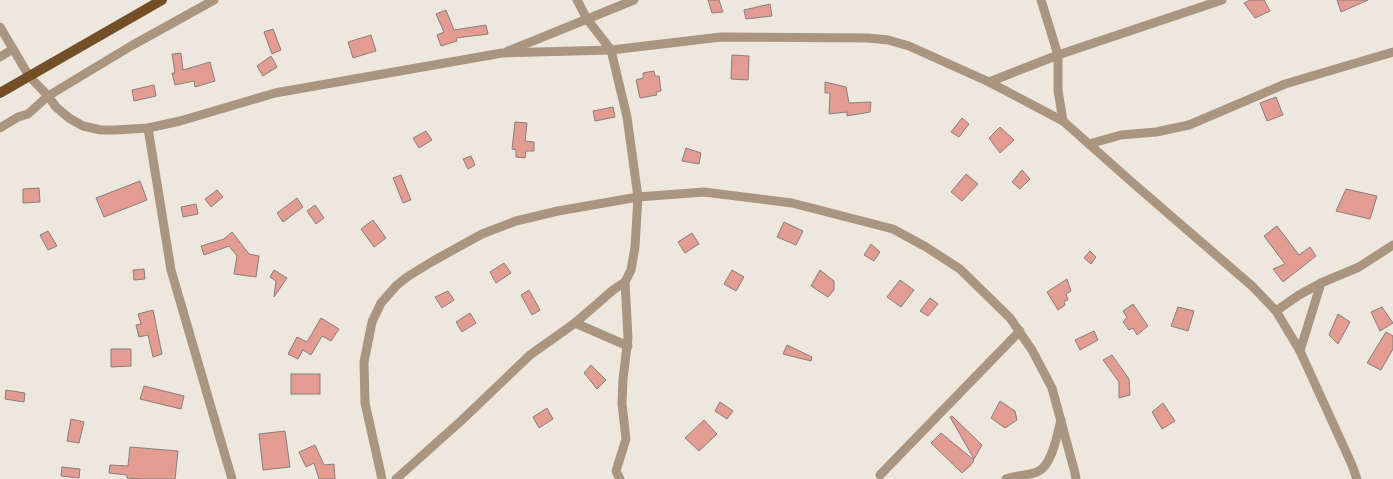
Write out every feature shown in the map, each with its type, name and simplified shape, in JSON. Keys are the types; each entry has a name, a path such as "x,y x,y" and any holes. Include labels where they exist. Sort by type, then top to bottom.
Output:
{"main road":[{"path":"0,93 162,0"}],"street":[{"path":"0,128 18,117 28,114 48,96 131,46 214,0"},
{"path":"577,0 587,19 611,50 627,117 638,197 636,247 631,270 625,282 628,346 623,379 622,404 626,439 616,471 620,479"},
{"path":"502,53 634,0"},
{"path":"1041,0 1058,55 1058,90 1063,121"},
{"path":"989,82 1058,55 1222,0"},
{"path":"0,27 29,76 56,107 69,118 83,126 101,130 148,128 180,121 275,93 502,53 611,50 721,37 868,38 888,40 909,46 989,82 1063,121 1252,286 1276,311 1300,351 1357,479"},
{"path":"0,57 13,49"},
{"path":"1089,144 1120,135 1156,132 1189,125 1285,84 1393,52"},
{"path":"148,128 171,270 232,479"},
{"path":"382,479 365,403 364,362 372,322 381,303 396,286 407,277 433,261 482,234 516,221 558,211 638,197 704,192 792,203 893,229 926,247 960,269 1010,318 1032,350 1052,388 1076,479"},
{"path":"1276,311 1321,283 1359,268 1393,245"},
{"path":"396,479 462,420 530,355 575,324 613,290 625,282"},
{"path":"1300,351 1321,283"},
{"path":"575,324 628,346"},
{"path":"880,474 1020,331"},
{"path":"1006,479 1038,472 1046,466 1051,455 1061,420"}],"building":[{"path":"708,0 719,0 723,12 712,13"},
{"path":"1250,0 1264,0 1270,11 1255,18 1244,3"},
{"path":"1337,0 1368,0 1341,12"},
{"path":"770,4 772,16 746,19 744,10"},
{"path":"446,10 454,30 486,25 488,34 456,38 457,41 441,46 437,35 444,32 436,14"},
{"path":"273,29 281,50 272,54 264,32"},
{"path":"371,35 376,51 353,58 348,42"},
{"path":"181,53 183,70 210,62 215,81 195,87 194,81 175,85 172,73 175,73 172,54"},
{"path":"732,55 749,56 748,80 731,79"},
{"path":"271,56 277,67 263,76 257,66"},
{"path":"654,71 655,76 659,76 661,91 656,92 657,95 640,98 636,80 643,78 643,73"},
{"path":"825,82 846,87 849,103 871,102 870,112 847,116 847,112 829,114 830,93 825,93"},
{"path":"154,85 156,96 134,101 132,90"},
{"path":"1276,97 1283,115 1267,121 1260,103"},
{"path":"613,107 615,117 595,121 593,111"},
{"path":"962,118 969,124 959,137 951,132"},
{"path":"515,122 527,123 525,141 534,142 534,151 526,151 525,158 516,157 516,150 512,149"},
{"path":"1000,127 1014,140 1000,153 989,138"},
{"path":"426,131 432,140 419,148 413,138"},
{"path":"686,148 701,153 699,164 682,161"},
{"path":"471,156 475,165 468,169 463,159"},
{"path":"1022,170 1030,179 1020,189 1012,182"},
{"path":"966,174 978,184 962,201 951,192"},
{"path":"401,175 411,200 403,203 393,178"},
{"path":"140,181 147,200 104,217 96,198"},
{"path":"39,188 40,202 23,203 23,189"},
{"path":"1346,189 1377,196 1370,219 1336,211"},
{"path":"217,190 223,197 211,207 205,199"},
{"path":"297,198 303,207 283,222 277,213"},
{"path":"196,204 198,214 183,217 181,207"},
{"path":"315,205 324,218 316,224 307,211"},
{"path":"373,220 386,238 374,247 361,229"},
{"path":"784,222 803,231 796,245 777,237"},
{"path":"1277,226 1299,255 1310,247 1316,256 1283,282 1273,269 1285,264 1264,236"},
{"path":"48,231 57,246 48,250 40,235"},
{"path":"232,232 249,254 259,256 256,277 234,274 237,256 229,246 204,255 201,246 224,239"},
{"path":"692,233 699,244 685,253 678,242"},
{"path":"871,244 880,252 874,261 864,255"},
{"path":"1090,251 1096,257 1091,264 1084,258"},
{"path":"504,263 511,273 496,283 490,272"},
{"path":"144,269 145,279 134,280 133,270"},
{"path":"274,270 287,278 274,297 276,281 270,277"},
{"path":"732,270 744,277 736,291 724,284"},
{"path":"820,270 834,281 834,290 828,297 811,286"},
{"path":"1067,279 1071,291 1066,294 1068,300 1064,301 1065,305 1058,310 1047,292"},
{"path":"900,280 914,290 901,307 887,297"},
{"path":"529,290 540,310 532,315 521,295"},
{"path":"448,291 454,300 442,308 435,297"},
{"path":"930,298 938,304 928,316 920,311"},
{"path":"1133,304 1148,326 1137,335 1133,328 1129,330 1123,322 1127,317 1123,311"},
{"path":"1178,307 1194,311 1188,331 1171,326"},
{"path":"1382,307 1393,323 1380,331 1371,312"},
{"path":"153,310 162,354 153,357 148,335 139,337 136,325 141,324 138,314"},
{"path":"470,313 476,323 462,332 456,322"},
{"path":"1338,314 1350,322 1338,344 1329,335"},
{"path":"321,318 339,329 331,341 322,336 311,355 303,350 298,359 288,354 297,337 307,342"},
{"path":"1094,331 1098,340 1080,350 1075,340"},
{"path":"1386,332 1393,336 1393,349 1381,370 1367,363"},
{"path":"787,345 812,357 811,361 783,354"},
{"path":"111,349 131,349 131,366 111,367"},
{"path":"1112,355 1129,379 1130,395 1119,398 1119,382 1103,360"},
{"path":"591,365 606,380 597,389 584,373"},
{"path":"291,374 320,374 320,394 291,394"},
{"path":"144,386 184,396 181,409 140,399"},
{"path":"6,390 25,393 24,402 5,399"},
{"path":"1000,401 1015,411 1017,420 1005,428 991,418"},
{"path":"720,402 733,411 727,419 715,411"},
{"path":"1163,403 1175,421 1162,429 1152,412"},
{"path":"547,408 553,419 539,428 533,417"},
{"path":"952,416 982,445 974,459 950,417"},
{"path":"71,419 84,422 79,443 67,441"},
{"path":"704,420 717,434 699,451 685,438"},
{"path":"285,431 290,467 263,470 259,434"},
{"path":"941,433 974,460 962,473 931,443"},
{"path":"315,445 324,465 334,464 335,479 319,479 314,463 306,467 299,452"},
{"path":"130,447 178,451 175,479 127,478 127,475 109,473 110,465 128,466"},
{"path":"62,467 80,469 79,478 61,476"}]}
